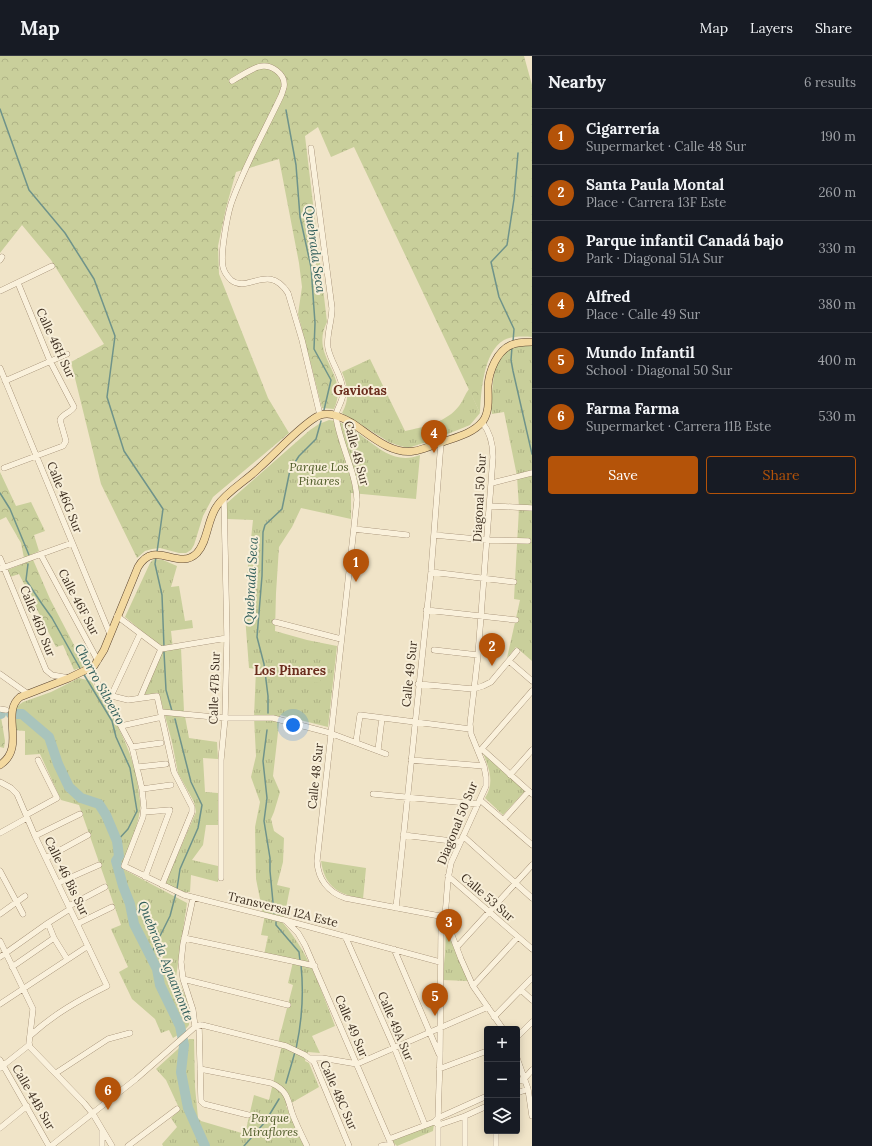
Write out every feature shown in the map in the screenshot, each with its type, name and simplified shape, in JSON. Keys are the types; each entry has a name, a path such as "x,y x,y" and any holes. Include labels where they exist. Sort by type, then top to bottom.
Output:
{"main road":[{"path":"0,765 8,757 10,750 6,717 3,710 12,702 28,694 88,670 98,661 139,564 144,559 156,554 180,560 188,559 194,556 201,547 214,511 224,498 309,422 320,415 336,415 386,446 400,451 418,451 469,432 482,422 486,413 489,381 492,370 499,357 513,344 532,342"}],"street":[{"path":"232,80 259,67 268,67 275,70 283,77 284,87 243,175 231,205 223,249 222,266 227,276 234,282 242,284 260,279 273,279 284,287 288,293 302,340 320,415"},
{"name":"Calle 48 Sur","path":"311,148 332,308 328,347 343,388 343,399 336,415 357,494 330,733 317,866 327,887 334,893 345,898 445,917"},
{"path":"0,291 52,266"},
{"name":"Calle 46H Sur","path":"18,283 50,361 74,404 72,410 64,414 60,420 66,441 63,446 61,448 36,455"},
{"path":"5,381 67,354"},
{"name":"Calle 46G Sur","path":"0,368 110,634"},
{"name":"Diagonal 50 Sur","path":"438,1146 437,1122 440,1057 441,932 445,917 448,876 452,859 479,802 486,781 480,751 470,729 473,689 478,655 492,483 493,448 487,430 482,422"},
{"name":"Calle 49 Sur","path":"396,908 434,535 441,442"},
{"path":"4,468 36,455"},
{"path":"492,483 532,473"},
{"name":"Calle 47B Sur","path":"221,878 221,760 225,718 227,638 224,498"},
{"path":"490,506 532,508"},
{"path":"354,529 407,535"},
{"path":"434,535 488,540 528,541"},
{"path":"2,568 72,543"},
{"name":"Calle 46F Sur","path":"41,554 98,661"},
{"name":"Calle 46D Sur","path":"0,558 2,568 46,670 52,675 69,678"},
{"path":"430,572 514,582"},
{"path":"426,610 516,620"},
{"path":"117,616 161,649 227,638"},
{"path":"275,622 341,639"},
{"path":"111,696 140,634"},
{"path":"140,698 161,649"},
{"path":"434,650 478,655"},
{"path":"418,684 473,689 483,686 491,682 517,651"},
{"path":"509,661 532,681"},
{"path":"88,670 104,694 132,747 138,767 144,812 170,810 145,877"},
{"path":"0,674 28,694"},
{"path":"504,820 530,793 480,751 532,691"},
{"path":"104,694 128,700 157,696 174,772 192,807 192,812 162,885"},
{"path":"121,726 162,715 225,718 273,718 330,733 386,754"},
{"path":"356,742 360,716 470,729"},
{"path":"378,750 382,718"},
{"path":"132,747 161,743"},
{"path":"510,775 532,750"},
{"path":"0,833 57,798 38,760"},
{"path":"411,760 484,766"},
{"path":"138,767 166,764"},
{"name":"Calle 46 Bis Sur","path":"0,782 15,791 107,986 83,998 47,1021 31,1035"},
{"path":"142,789 171,785"},
{"path":"374,794 407,798 479,802 504,820 532,845"},
{"name":"Transversal 12A Este","path":"144,812 124,866 145,877 192,898 284,920 440,962"},
{"path":"35,836 80,814"},
{"path":"46,858 88,834"},
{"path":"403,835 462,839 532,898"},
{"path":"58,883 99,865"},
{"path":"457,948 532,865"},
{"path":"0,871 22,914"},
{"name":"Calle 53 Sur","path":"448,876 532,949"},
{"path":"0,958 70,907 105,887"},
{"path":"0,914 25,896"},
{"path":"192,898 181,962 183,979 194,1010 200,1069 201,1101 204,1104 248,1115"},
{"path":"78,924 112,906"},
{"path":"445,917 473,986 500,1026"},
{"name":"Calle 49 Sur","path":"284,920 302,938 392,1146"},
{"path":"48,923 54,938 67,959"},
{"name":"Calle 49A Sur","path":"345,936 394,1047 425,1125"},
{"path":"473,986 518,937"},
{"path":"12,967 54,938"},
{"path":"184,938 315,966"},
{"path":"0,941 32,1006 33,1012 29,1045 2,1067"},
{"path":"0,1004 88,946"},
{"path":"394,949 440,1057"},
{"path":"494,1017 532,978"},
{"path":"183,979 288,1005"},
{"path":"521,990 532,1000"},
{"path":"50,1146 93,1114 195,1028 206,1026 286,1046 307,1056 357,1064 488,1007"},
{"path":"520,1034 532,1022"},
{"path":"56,1073 108,1038 130,1033"},
{"path":"29,1045 78,1095 93,1114 112,1146"},
{"path":"439,1069 484,1052"},
{"name":"Calle 48C Sur","path":"307,1056 314,1062 349,1146"},
{"name":"Calle 44B Sur","path":"0,1060 2,1067 50,1146"},
{"path":"518,1062 528,1089 532,1116"},
{"path":"200,1069 271,1083 277,1086 289,1099 294,1118 307,1146"},
{"path":"520,1081 524,1079 532,1070"},
{"path":"520,1093 528,1089"},
{"path":"437,1122 484,1098"},
{"path":"0,1128 27,1106"},
{"path":"389,1139 425,1125 465,1116 484,1107"},
{"path":"128,1146 177,1109"},
{"path":"465,1116 466,1146"},
{"path":"102,1129 102,1146"},
{"path":"496,1134 496,1146"},
{"path":"381,1146 392,1146"}],"green space":[{"path":"0,56 524,56 532,85 532,337 525,336 510,338 504,340 497,346 487,363 484,374 480,413 354,147 331,157 318,127 305,136 327,322 323,334 323,345 337,385 338,396 334,409 322,408 298,314 302,287 299,263 279,159 236,172 226,208 218,246 219,274 268,398 289,433 213,497 203,516 191,550 186,553 179,553 160,548 152,549 145,551 137,558 101,484 71,362 104,344 51,260 22,225 0,253"},
{"path":"525,345 532,346 532,661 516,647 507,658 520,600 514,599 519,508 517,476 504,412 492,414 491,409 494,375 499,358 510,348"},
{"path":"370,359 405,431 427,426 442,420 454,412 469,389 480,413 470,425 408,448 389,442 342,413 345,408 347,393 346,383 342,372"},
{"path":"377,384 390,408 380,414 367,389"},
{"name":"Parque Los Pinares","path":"329,420 341,423 352,429 384,451 395,456 407,458 420,455 416,499 351,493 351,519 301,508 292,527 279,547 275,631 307,640 337,646 328,727 280,715 273,776 280,792 271,819 274,831 284,838 283,862 277,885 290,888 283,923 300,947 314,972 335,1026 312,1036 320,1053 308,1052 305,1061 309,1063 319,1087 286,1106 305,1146 163,1146 162,1144 177,1127 171,1118 180,1110 166,1080 156,1069 189,1039 194,1039 195,1087 198,1118 201,1121 245,1134 254,1095 269,1100 282,1045 278,1043 293,985 288,983 293,962 264,955 268,936 261,935 265,915 263,914 256,879 255,827 260,802 251,777 256,756 254,717 256,669 249,668 245,616 255,590 255,576 247,576 253,520 227,519 227,503 310,430"},
{"path":"0,472 16,506 31,502 45,531 34,535 39,551 31,555 50,599 85,666 74,670 63,645 56,647 19,574 10,577 7,570 25,563 21,543 6,517 0,520"},
{"path":"154,559 163,560 177,566 171,587 179,586 185,621 192,620 193,628 171,631 173,649 181,648 184,711 189,738 217,742 218,759 203,758 205,792 218,793 219,825 206,825 203,845 192,860 218,866 218,882 191,875 190,892 183,892 165,884 196,812 194,802 178,773 172,742 159,693 144,695 162,648 125,617 150,563"},
{"path":"298,666 320,667 320,683 298,682"},
{"path":"79,678 91,681 115,721 128,750 137,779 140,802 139,817 135,832 121,868 187,903 176,977 190,1005 189,1025 183,1032 173,1038 169,1030 161,1033 155,1019 132,999 119,972 128,967 111,929 121,925 79,805 61,800 40,754 25,755 25,731 14,730 16,707 23,702 51,692"},
{"path":"0,711 5,741 4,748 0,747"},
{"path":"483,753 525,791 503,815 485,798 490,787 490,776"},
{"path":"321,861 366,868 363,899 347,895 334,888 326,878"},
{"path":"446,929 468,981 442,980"},
{"path":"434,1124 433,1131 397,1146 392,1141"}],"waterway":[{"path":"0,109 29,190 65,233 94,279 115,336 107,397 124,451 163,509 157,552"},
{"name":"Quebrada Seca","path":"286,110 296,165 300,217 311,267 315,323 314,349 331,380 324,410"},
{"path":"513,342 514,329 499,297 491,262 507,245 514,199 518,153"},
{"path":"512,347 511,360 513,371 532,454"},
{"name":"Quebrada Seca","path":"268,713 268,696 264,664 257,637 262,576 263,532 265,525 282,509 290,470 299,456 316,439 321,421"},
{"name":"Chorro Silveiro","path":"0,493 10,509 29,555"},
{"path":"156,557 155,564 162,595 164,647"},
{"name":"Chorro Silveiro","path":"28,564 26,580 52,618 81,670"},
{"path":"164,652 166,690 172,711"},
{"name":"Chorro Silveiro","path":"83,673 112,721 116,737 130,768 137,811 128,829 117,841"},
{"name":"Quebrada Aguamonte","path":"11,714 22,714 49,737 58,764 69,787 81,798 99,804 106,815 117,841 119,856 116,861 130,904 134,924 157,969 160,985 180,1026 184,1045 181,1072 188,1108 205,1146"},
{"path":"175,719 191,782 202,805 198,828 180,869 177,889"},
{"name":"Quebrada Seca","path":"267,730 263,761 267,798 264,821 270,858 274,913"},
{"path":"150,956 170,916 176,893"},
{"name":"Quebrada Seca","path":"276,922 276,925 299,952 300,961"},
{"name":"Quebrada Seca","path":"296,1049 302,1007 301,965"},
{"name":"Quebrada Seca","path":"286,1083 295,1052"},
{"name":"Quebrada Seca","path":"244,1146 265,1122 279,1099"}],"place":[{"name":"Alfred","path":"434,453"},
{"name":"Cigarrería","path":"356,582"},
{"name":"Santa Paula Montal","path":"492,666"},
{"name":"Parque infantil Canadá bajo","path":"449,942"},
{"name":"Mundo Infantil","path":"435,1016"},
{"name":"Farma Farma","path":"108,1110"}],"district":[{"name":"Gaviotas","path":"360,390"},
{"name":"Los Pinares","path":"290,670"}],"park label":[{"name":"Parque Miraflores","path":"270,1124"}]}
